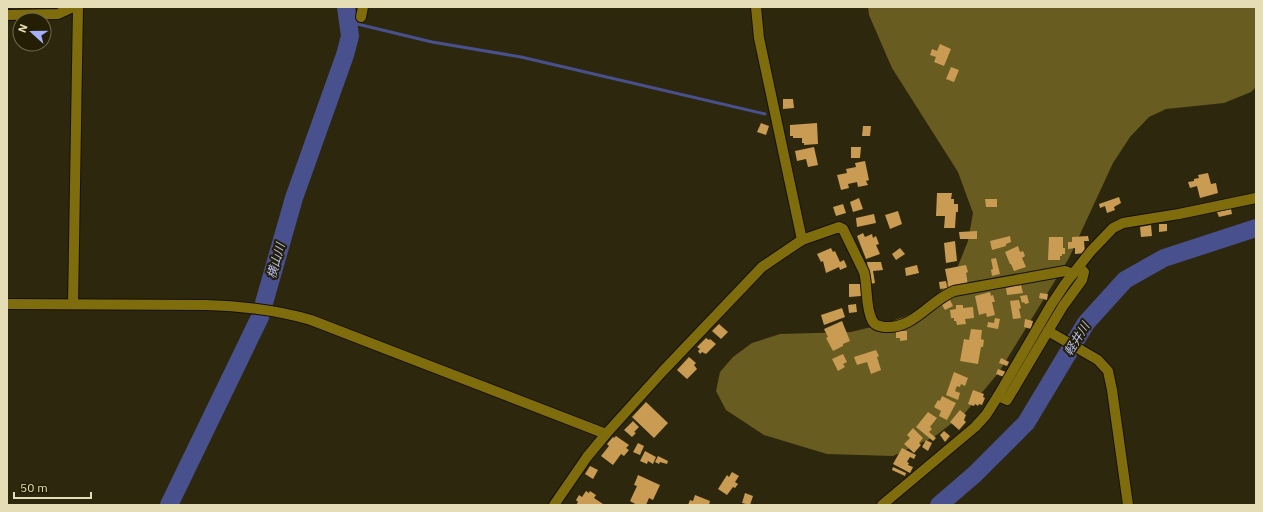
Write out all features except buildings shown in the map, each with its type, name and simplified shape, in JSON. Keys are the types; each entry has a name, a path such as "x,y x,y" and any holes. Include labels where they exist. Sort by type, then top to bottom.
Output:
{"street":[{"path":"7,15 58,14 72,7 73,304"},
{"path":"756,7 759,38 802,240"},
{"path":"882,505 975,427 986,415 1051,305 1091,251 1113,228 1123,223 1179,214 1256,198"},
{"path":"554,505 606,434 662,372 762,267 802,240 839,226 847,233 864,272 872,322 878,326 894,327 903,324 922,314 942,297 954,291 1065,271 1084,272 1082,280 1063,306 1007,400 998,396"},
{"path":"7,304 206,305 270,310 311,320 606,434"},
{"path":"1048,331 1098,360 1108,371 1128,505"}],"shaded area":[{"path":"868,7 1256,7 1256,87 1251,92 1224,103 1166,109 1149,117 1130,137 1113,163 1069,258 999,372 965,413 934,437 893,456 827,454 764,435 726,410 716,391 720,372 733,357 752,343 780,334 851,332 884,324 906,316 926,305 941,291 956,271 968,241 973,213 958,172 892,68 869,15"}],"waterway":[{"name":"横山川","path":"169,505 260,317 294,198 345,55 350,36 346,7"},
{"path":"349,22 432,42 521,57 765,114"},
{"name":"軽井川","path":"939,505 975,474 1026,423 1086,323 1125,280 1164,258 1256,228"}]}
